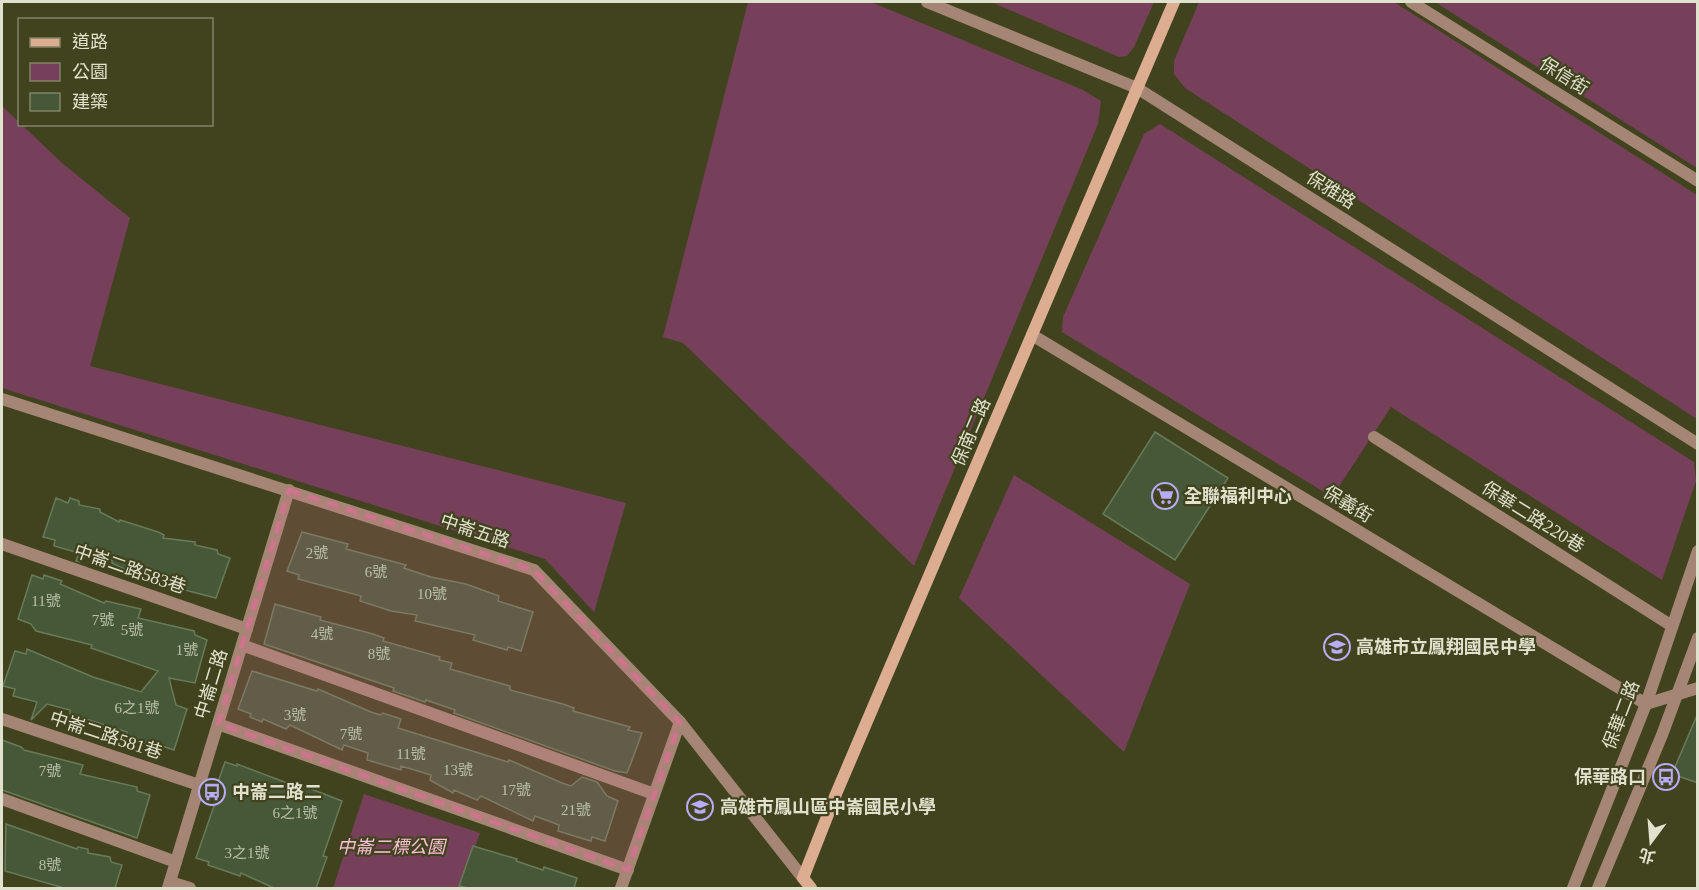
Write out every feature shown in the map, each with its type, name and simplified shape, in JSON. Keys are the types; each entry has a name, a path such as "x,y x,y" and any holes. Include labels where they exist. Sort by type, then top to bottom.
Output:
{"street":[{"name":"保雅路","path":"927,2 1137,88 1698,444"},
{"name":"保南二路","path":"803,878 836,794 1174,2"},
{"name":"保信街","path":"1411,2 1698,182"},
{"name":"保義街","path":"1032,336 1646,704"},
{"name":"中崙五路","path":"2,399 534,570 680,722 811,888"},
{"name":"保華二路220巷","path":"1374,437 1672,627"},
{"name":"中崙二路","path":"169,885 289,490"},
{"name":"中崙二路583巷","path":"2,544 247,629"},
{"name":"保華二路","path":"1573,888 1646,704 1698,551"},
{"path":"1598,888 1698,638"},
{"path":"242,645 654,794"},
{"path":"1646,704 1698,688"},
{"name":"中崙二路581巷","path":"2,719 199,785"},
{"path":"621,888 680,722"},
{"path":"218,724 628,870"},
{"path":"2,799 176,862"},
{"path":"169,885 190,888"}],"highlighted area":[{"path":"289,490 534,570 680,722 628,870 218,724"}],"green space":[{"path":"748,2 871,2 1083,90 1101,101 1098,124 914,566 683,343 663,337"},
{"path":"991,2 1154,2 1134,47 1127,56 1119,57"},
{"path":"1199,2 1394,2 1697,195 1697,419 1185,88 1174,74 1174,61"},
{"path":"1435,2 1697,2 1697,168"},
{"path":"2,106 18,121 18,126 23,126 62,163 130,218 90,366 626,503 594,612 545,559 2,388"},
{"path":"1160,124 1694,462 1696,481 1662,580 1391,407 1332,497 1062,332 1063,317 1144,134"},
{"path":"1014,475 1190,584 1124,752 959,598"},
{"name":"中崙二標公園","path":"364,794 480,833 461,888 333,888"}],"building":[{"name":"全聯福利中心","path":"1155,432 1228,478 1175,560 1103,514"},
{"path":"56,498 68,503 70,498 79,501 79,505 100,509 100,512 119,522 120,520 158,532 164,535 163,538 195,542 195,545 217,550 218,554 230,558 216,598 169,586 169,581 130,572 112,563 112,560 90,553 80,562 76,561 79,553 54,546 55,540 43,537"},
{"path":"302,532 348,544 346,549 406,565 404,568 431,577 466,584 499,596 498,601 533,612 521,651 508,647 507,650 473,640 475,635 415,621 417,615 391,611 360,601 361,596 298,579 299,575 287,571"},
{"path":"32,575 43,579 44,575 62,581 60,584 104,603 106,601 141,609 138,618 194,631 195,635 207,640 195,683 169,678 176,705 187,709 174,750 162,746 161,749 126,737 127,732 70,714 70,710 47,704 31,720 37,702 13,696 15,689 3,686 15,651 26,654 27,649 93,677 141,692 158,671 91,648 92,645 36,631 31,624 18,619"},
{"path":"275,604 321,617 320,620 373,634 384,638 383,641 440,657 439,660 452,663 450,669 510,686 510,690 563,704 574,708 573,711 630,727 628,730 642,733 627,773 615,771 454,713 455,710 393,691 394,688 264,644"},
{"path":"252,671 317,691 318,689 371,712 401,719 398,728 508,762 509,760 571,786 582,777 597,782 607,796 618,801 605,841 592,837 591,841 558,831 559,825 535,816 533,821 481,796 477,800 454,790 453,793 430,780 431,775 401,766 401,770 367,760 368,753 344,745 342,750 290,725 286,729 263,719 262,722 250,717 251,714 238,709"},
{"path":"1698,713 1698,783 1672,774"},
{"path":"2,740 24,750 83,765 80,774 137,787 137,791 150,795 137,838 2,790"},
{"path":"225,762 237,766 237,764 295,786 296,783 342,801 323,856 327,857 316,888 274,888 241,873 240,876 208,865 209,862 196,858 215,803 211,802"},
{"path":"6,824 77,849 78,847 88,849 88,853 110,857 111,862 122,865 115,888 64,888 5,871"},
{"path":"473,846 517,859 516,861 543,870 544,867 577,878 574,888 468,888 459,886"}],"place":[{"name":"全聯福利中心","path":"1165,496"},
{"name":"高雄市立鳳翔國民中學","path":"1337,647"},
{"name":"保華路口","path":"1666,777"},
{"name":"中崙二路二","path":"212,792"},
{"name":"高雄市鳳山區中崙國民小學","path":"700,807"}]}
